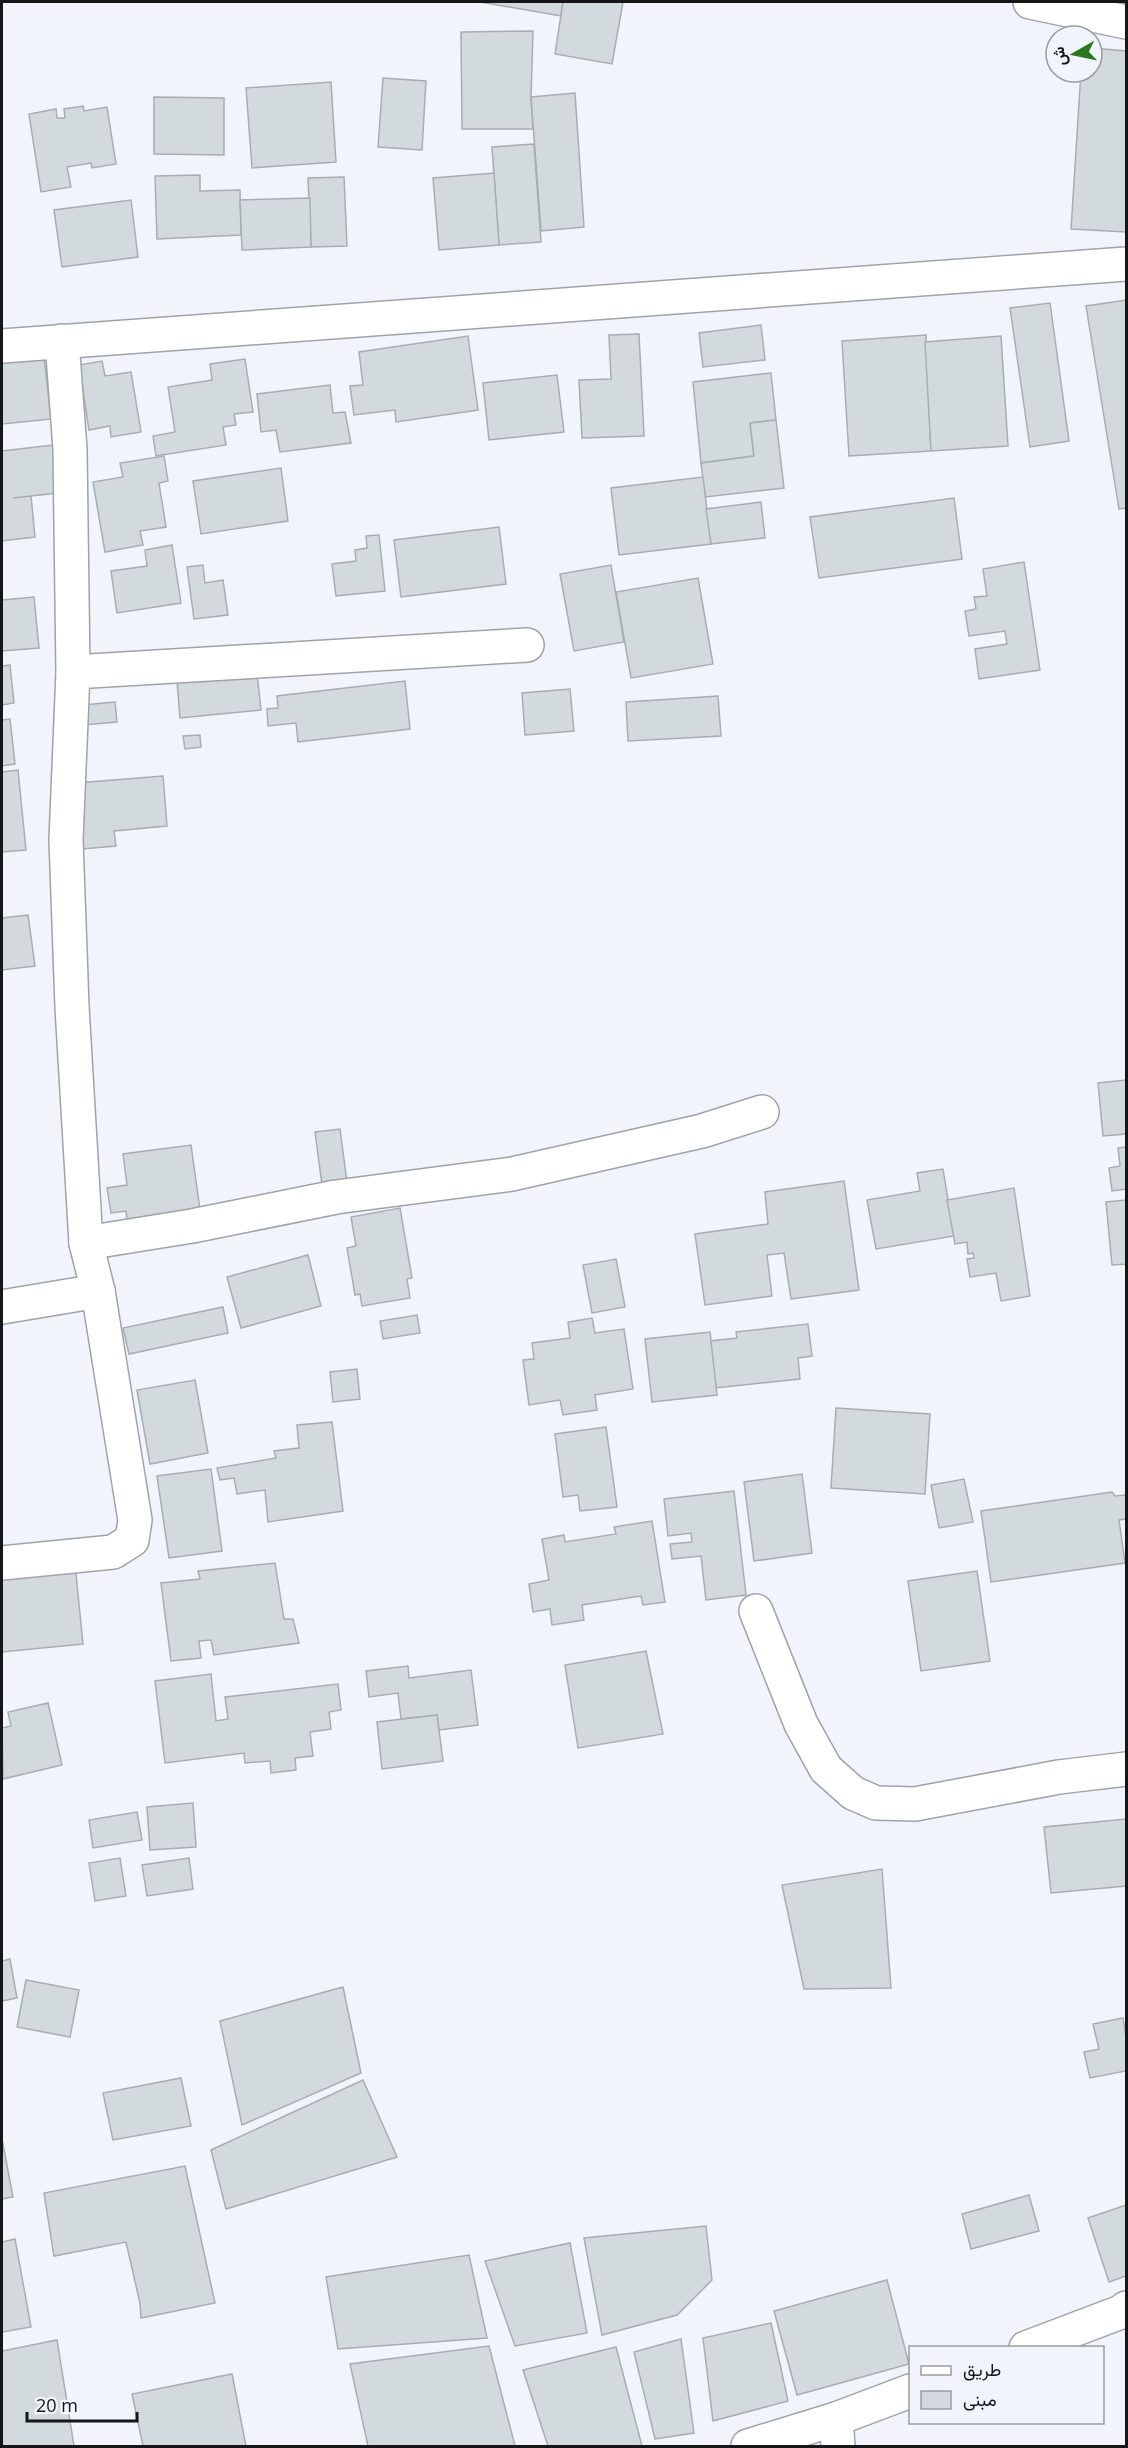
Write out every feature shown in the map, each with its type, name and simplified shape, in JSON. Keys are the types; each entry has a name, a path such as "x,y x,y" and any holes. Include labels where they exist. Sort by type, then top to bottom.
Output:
{"street":[{"path":"1030,2 1126,22"},
{"path":"2,346 1126,264"},
{"path":"2,1563 113,1552 132,1540 135,1520 98,1291 86,1243 73,1030 66,840 73,672 70,449 62,341"},
{"path":"73,672 527,645"},
{"path":"86,1243 192,1226 336,1197 512,1174 702,1131 762,1112"},
{"path":"2,1306 98,1291"},
{"path":"756,1611 801,1724 826,1769 853,1793 876,1803 915,1804 1059,1777 1126,1769"},
{"path":"1031,2346 1126,2308"},
{"path":"748,2446 837,2433 909,2392"}],"building":[{"path":"480,2 563,2 561,16"},
{"path":"563,2 623,2 612,64 555,54"},
{"path":"533,31 531,97 533,129 462,129 461,32"},
{"path":"1104,49 1126,51 1126,232 1071,229 1080,84 1104,84"},
{"path":"383,78 426,81 422,150 378,147"},
{"path":"331,82 336,162 252,168 246,88"},
{"path":"575,93 584,227 541,231 531,97"},
{"path":"154,97 224,98 224,155 154,154"},
{"path":"83,106 84,111 107,107 116,164 92,168 91,163 67,167 71,187 41,192 29,114 56,109 57,118 65,118 64,109"},
{"path":"534,144 541,242 499,245 492,147"},
{"path":"494,173 499,245 439,250 433,178"},
{"path":"200,175 200,191 240,190 241,235 157,239 155,176"},
{"path":"344,177 347,246 311,247 308,178"},
{"path":"310,198 311,247 242,250 240,200"},
{"path":"131,200 138,257 62,267 54,210"},
{"path":"1126,300 1126,508 1119,509 1086,306"},
{"path":"1050,303 1069,441 1030,447 1010,308"},
{"path":"761,325 765,360 703,367 699,333"},
{"path":"639,334 644,436 582,438 579,380 611,379 609,335"},
{"path":"926,335 931,451 849,456 842,341"},
{"path":"468,336 478,410 396,422 395,410 354,415 350,386 363,385 359,352"},
{"path":"1001,336 1008,446 931,451 925,342"},
{"path":"43,347 51,419 2,424 2,351"},
{"path":"245,359 253,412 234,414 236,425 223,427 226,445 156,456 153,436 175,432 168,387 212,380 210,364"},
{"path":"102,361 105,376 131,372 141,432 111,437 110,426 89,430 79,365"},
{"path":"771,373 776,420 750,423 754,456 701,463 693,382"},
{"path":"557,375 564,432 489,440 483,383"},
{"path":"330,385 333,413 345,412 351,443 280,452 276,430 261,432 257,394"},
{"path":"776,420 784,488 705,497 701,463 754,456 750,423"},
{"path":"53,445 57,493 13,498 31,496 35,537 2,541 2,451"},
{"path":"164,456 168,481 159,483 166,527 140,531 143,545 105,552 93,482 123,477 120,463"},
{"path":"281,468 288,521 201,534 193,481"},
{"path":"703,477 711,544 619,555 611,488"},
{"path":"954,498 962,559 819,578 810,517"},
{"path":"761,502 765,538 711,544 706,509"},
{"path":"499,527 506,584 401,597 394,540"},
{"path":"379,535 385,591 336,596 332,564 356,561 355,550 367,548 366,536"},
{"path":"172,545 181,603 117,613 111,571 147,566 145,550"},
{"path":"1024,562 1040,670 979,679 975,649 1007,644 1005,631 969,636 965,611 976,609 974,597 987,596 983,569"},
{"path":"203,565 205,583 223,580 228,615 194,619 187,567"},
{"path":"611,565 624,642 574,651 560,574"},
{"path":"698,578 713,664 631,678 616,592"},
{"path":"34,597 39,648 2,651 2,600"},
{"path":"10,665 14,703 2,705 2,666"},
{"path":"257,673 261,710 180,718 177,681"},
{"path":"405,681 410,729 298,742 296,723 268,726 267,709 278,708 277,696"},
{"path":"570,689 574,731 525,735 522,693"},
{"path":"718,696 721,736 628,741 626,702"},
{"path":"115,702 117,722 83,725 82,705"},
{"path":"10,719 15,764 2,766 2,720"},
{"path":"200,735 201,747 185,749 183,736"},
{"path":"18,770 26,850 2,852 2,772"},
{"path":"163,776 167,826 114,831 116,846 82,849 76,783"},
{"path":"28,915 35,966 2,970 2,918"},
{"path":"1126,1080 1126,1134 1103,1136 1098,1083"},
{"path":"340,1129 347,1182 322,1185 315,1132"},
{"path":"191,1145 200,1210 127,1220 126,1211 111,1213 107,1188 127,1185 123,1154"},
{"path":"1126,1147 1126,1189 1112,1191 1109,1168 1120,1166 1118,1148"},
{"path":"943,1169 954,1236 876,1249 867,1200 920,1191 917,1173"},
{"path":"844,1181 859,1290 791,1299 784,1253 767,1255 772,1296 705,1305 695,1234 768,1224 765,1192"},
{"path":"1014,1188 1030,1296 1001,1301 996,1273 970,1277 967,1259 974,1258 973,1253 968,1254 967,1242 955,1244 947,1200"},
{"path":"1126,1200 1126,1264 1112,1265 1106,1202"},
{"path":"400,1208 412,1278 407,1279 410,1298 362,1306 360,1294 355,1295 347,1248 356,1246 351,1217"},
{"path":"308,1255 321,1306 241,1328 227,1277"},
{"path":"616,1259 625,1307 592,1313 583,1265"},
{"path":"223,1307 228,1333 129,1354 123,1328"},
{"path":"417,1315 420,1333 383,1339 380,1321"},
{"path":"592,1318 595,1333 624,1329 633,1389 595,1395 597,1410 563,1415 560,1400 529,1405 523,1360 534,1359 532,1343 570,1338 568,1322"},
{"path":"808,1324 812,1356 798,1358 800,1379 715,1388 710,1341 737,1338 736,1332"},
{"path":"710,1332 717,1395 652,1402 645,1339"},
{"path":"357,1369 360,1399 333,1402 330,1372"},
{"path":"195,1380 208,1453 150,1464 137,1390"},
{"path":"836,1408 930,1414 925,1494 831,1488"},
{"path":"332,1422 343,1511 268,1522 265,1490 237,1494 234,1478 220,1480 217,1468 276,1458 274,1451 299,1448 297,1425"},
{"path":"606,1427 617,1507 580,1511 578,1495 563,1497 555,1434"},
{"path":"211,1469 222,1551 169,1558 157,1476"},
{"path":"802,1474 812,1553 754,1561 744,1482"},
{"path":"964,1479 973,1522 939,1528 931,1485"},
{"path":"734,1491 746,1595 706,1600 701,1556 672,1559 670,1544 692,1542 691,1533 668,1536 664,1499"},
{"path":"1112,1492 1115,1496 1126,1495 1126,1519 1119,1520 1125,1563 991,1582 981,1511"},
{"path":"652,1521 665,1602 643,1605 641,1596 582,1605 584,1620 552,1625 550,1609 533,1612 529,1584 549,1580 542,1539 564,1535 565,1542 616,1534 614,1527"},
{"path":"275,1563 284,1619 293,1619 299,1643 214,1655 211,1640 199,1641 201,1658 171,1661 161,1583 200,1579 198,1571"},
{"path":"75,1564 83,1644 2,1652 2,1571"},
{"path":"977,1571 990,1661 921,1671 908,1581"},
{"path":"646,1651 663,1734 578,1748 565,1665"},
{"path":"408,1666 409,1678 471,1670 478,1725 439,1730 437,1715 401,1719 398,1693 369,1697 366,1671"},
{"path":"211,1674 216,1721 228,1719 225,1697 338,1684 341,1710 329,1712 331,1729 310,1732 313,1756 295,1758 296,1770 271,1773 270,1761 245,1763 244,1753 165,1763 155,1681"},
{"path":"48,1703 62,1765 3,1779 2,1728 11,1726 8,1712"},
{"path":"437,1715 443,1761 382,1769 377,1722"},
{"path":"193,1803 196,1847 150,1850 147,1807"},
{"path":"137,1812 142,1840 93,1848 89,1820"},
{"path":"1126,1819 1126,1886 1051,1893 1044,1827"},
{"path":"120,1858 126,1896 95,1901 89,1863"},
{"path":"189,1858 193,1889 147,1896 142,1865"},
{"path":"882,1869 891,1988 804,1989 782,1885"},
{"path":"10,1959 17,1998 2,2001 2,1961"},
{"path":"26,1980 79,1990 70,2037 17,2027"},
{"path":"343,1987 361,2073 242,2125 220,2021"},
{"path":"1123,2018 1126,2037 1126,2071 1090,2078 1084,2052 1099,2049 1093,2024"},
{"path":"181,2078 191,2126 113,2140 103,2093"},
{"path":"363,2080 397,2157 226,2209 211,2150"},
{"path":"2,2139 13,2197 2,2199"},
{"path":"185,2166 215,2303 141,2318 140,2303 126,2242 54,2256 44,2193"},
{"path":"1029,2195 1039,2231 971,2249 962,2214"},
{"path":"1126,2205 1126,2276 1109,2282 1088,2218"},
{"path":"706,2226 712,2280 677,2315 602,2335 584,2238"},
{"path":"15,2239 31,2327 2,2332 2,2242"},
{"path":"570,2243 587,2333 515,2346 485,2261"},
{"path":"469,2255 487,2338 338,2349 326,2277"},
{"path":"887,2280 909,2364 797,2395 774,2311"},
{"path":"771,2323 788,2401 713,2421 703,2338"},
{"path":"681,2339 694,2433 655,2439 634,2352"},
{"path":"57,2340 74,2446 2,2446 2,2351"},
{"path":"489,2346 515,2446 368,2446 350,2364"},
{"path":"616,2347 642,2446 548,2446 523,2370"},
{"path":"232,2374 246,2446 143,2446 132,2394"}]}
